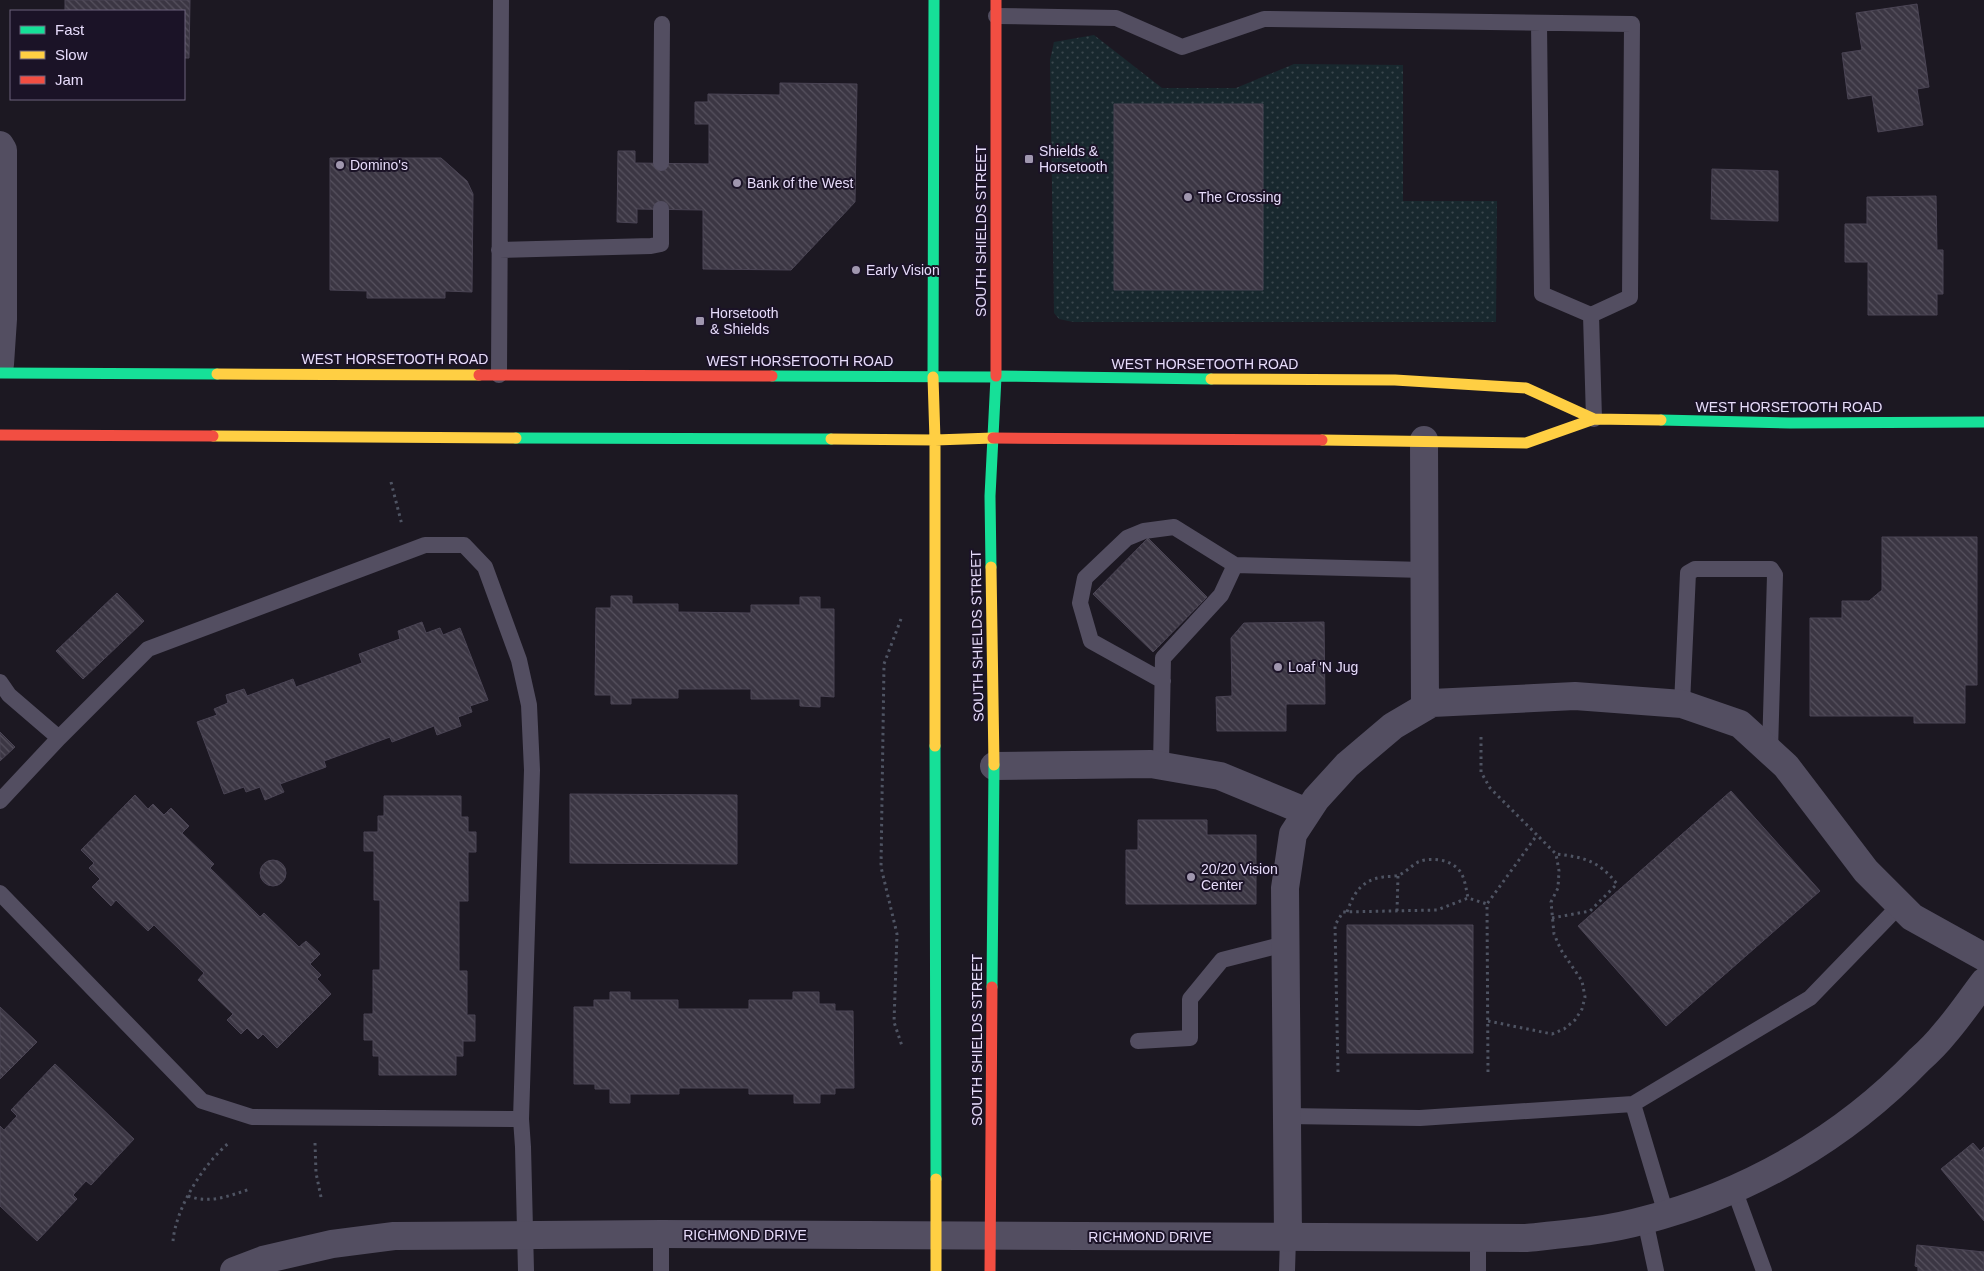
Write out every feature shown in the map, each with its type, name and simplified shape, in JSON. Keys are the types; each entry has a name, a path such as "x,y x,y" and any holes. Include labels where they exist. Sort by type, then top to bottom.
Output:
{"main road":[{"path":"934,0 936,1271"},
{"name":"SOUTH SHIELDS STREET","path":"990,1271 994,766 990,496 996,377 996,8"},
{"name":"WEST HORSETOOTH ROAD","path":"0,373 1395,380 1526,388 1594,419"},
{"name":"WEST HORSETOOTH ROAD","path":"0,435 935,440 992,438 1424,440 1526,443 1594,419 1790,424 1984,422"}],"street":[{"path":"0,145 3,150 3,319 0,364"},
{"path":"1424,440 1425,707"},
{"path":"1288,1238 1285,888 1293,834 1316,799 1347,764 1394,726 1432,703 1575,696 1682,704 1740,724 1786,766 1866,871 1912,918 1984,957"},
{"path":"994,766 1105,763 1150,764 1220,776 1307,812"},
{"name":"RICHMOND DRIVE","path":"234,1271 263,1260 332,1244 394,1236 661,1234 1526,1238 1594,1231 1655,1217 1713,1199 1778,1169 1839,1130 1895,1085 1945,1034 1984,982"}],"lane":[{"path":"499,375 501,0"},
{"path":"996,8 1116,18 1182,47 1264,19 1632,24 1630,297 1590,315 1542,294 1539,23"},
{"path":"661,163 662,24"},
{"path":"499,250 651,246 661,244 661,209"},
{"path":"1590,315 1594,419"},
{"path":"1163,681 1091,641 1080,603 1085,578 1127,538 1144,531 1174,527 1235,564 1424,570"},
{"path":"0,801 59,738 148,649 425,546 464,546 485,567 519,660 529,705 532,770 521,1119 524,1147 526,1271"},
{"path":"1160,766 1163,658 1221,596 1235,564"},
{"path":"1682,704 1688,573 1695,569 1771,569 1775,575 1770,751"},
{"path":"0,682 10,695 59,738"},
{"path":"0,893 202,1101 252,1118 521,1119"},
{"path":"1287,1116 1420,1118 1633,1104 1810,998 1900,905"},
{"path":"1138,1041 1190,1038 1190,999 1222,960 1285,944"},
{"path":"1633,1104 1655,1217 1656,1271"},
{"path":"1734,1190 1764,1271"},
{"path":"661,1234 662,1271"},
{"path":"1287,1271 1288,1238"},
{"path":"1478,1238 1478,1271"}],"path":[{"path":"391,482 410,552"},
{"path":"902,617 884,664 881,867 897,934 894,1022 903,1050"},
{"path":"1481,737 1481,772 1490,788 1556,854 1592,861 1606,870 1617,884 1590,911 1552,918"},
{"path":"1488,1073 1488,904 1537,835"},
{"path":"1488,1021 1552,1034 1564,1029 1575,1020 1582,1008 1585,997 1582,981 1561,950 1554,934 1551,902 1558,888 1559,871 1556,854"},
{"path":"1347,912 1357,889 1366,881 1398,876 1419,862 1434,859 1448,862 1458,869 1464,880 1468,898"},
{"path":"1397,911 1398,876"},
{"path":"1338,1072 1335,925 1343,912 1437,910 1468,898 1488,904"},
{"path":"173,1241 174,1227 188,1196 211,1161 230,1142"},
{"path":"315,1142 316,1173 321,1197"},
{"path":"188,1196 198,1200 212,1200 250,1189"}],"shaded area":[{"path":"1094,35 1162,88 1236,88 1294,64 1403,65 1403,201 1497,201 1496,322 1073,322 1059,319 1054,313 1050,60 1054,42","holes":["1114,104 1263,104 1263,290 1114,290"]}],"building":[{"path":"65,0 190,0 189,58 185,58 185,10 65,10"},
{"path":"1917,4 1929,87 1917,89 1923,125 1878,132 1872,95 1848,99 1842,53 1862,50 1856,13"},
{"name":"Bank of the West","path":"780,83 857,84 855,202 791,270 703,269 703,210 637,209 637,223 617,222 618,151 635,151 635,163 709,164 709,124 695,124 695,102 708,102 708,94 780,95"},
{"name":"The Crossing","path":"1114,104 1263,104 1263,290 1114,290"},
{"path":"330,158 441,158 467,181 473,194 472,292 445,291 445,298 367,298 367,291 330,290"},
{"path":"1712,169 1778,171 1778,221 1711,219"},
{"path":"1936,196 1937,250 1943,250 1943,294 1937,294 1937,315 1868,315 1868,262 1845,262 1845,224 1867,224 1867,197"},
{"path":"1882,537 1977,537 1977,685 1965,685 1965,723 1914,723 1914,716 1810,716 1810,618 1842,618 1842,601 1869,601 1882,590"},
{"path":"1148,538 1207,597 1153,652 1093,594"},
{"path":"117,593 144,621 83,679 56,651"},
{"path":"611,596 632,596 632,604 678,604 678,612 751,613 751,605 800,605 800,597 820,597 820,609 834,609 834,697 820,696 820,707 800,706 800,699 751,699 751,689 678,689 678,698 631,698 631,704 611,704 611,695 595,695 596,608 611,608"},
{"path":"422,622 426,633 440,628 443,635 460,628 488,700 470,706 472,712 458,717 461,726 437,735 434,726 392,742 390,737 324,761 326,767 280,784 284,792 265,800 260,787 246,792 244,787 224,794 197,722 217,715 214,709 228,703 226,695 244,689 247,696 293,679 296,687 362,663 359,654 400,639 398,631"},
{"name":"Loaf 'N Jug","path":"1324,622 1325,704 1286,704 1286,731 1217,731 1216,697 1232,696 1231,638 1244,623"},
{"path":"0,732 15,747 0,761"},
{"path":"1731,791 1820,891 1666,1026 1578,926"},
{"path":"570,794 737,795 737,864 570,863"},
{"path":"135,795 148,809 153,804 164,815 171,808 189,826 182,833 214,864 210,868 260,917 264,913 299,947 306,941 320,954 310,964 321,975 317,979 331,994 277,1048 263,1034 258,1039 247,1028 241,1034 227,1020 233,1014 198,980 204,973 154,925 148,931 116,900 111,906 92,887 100,879 89,868 94,863 81,850"},
{"path":"384,796 461,796 461,817 468,817 468,832 476,832 476,852 468,852 468,901 459,901 459,971 467,971 467,1015 475,1015 475,1041 463,1041 463,1056 456,1056 456,1075 379,1075 379,1056 373,1056 373,1040 364,1040 364,1014 373,1014 373,970 380,970 380,900 374,900 374,851 364,851 364,832 378,832 378,816 384,816"},
{"name":"20/20 Vision Center","path":"1138,820 1207,820 1207,835 1256,835 1256,904 1126,904 1126,850 1138,850"},
{"path":"273,860 282,864 286,873 282,882 273,886 264,882 260,873 264,864"},
{"path":"1347,925 1473,925 1473,1053 1347,1053"},
{"path":"610,992 630,992 630,1000 678,1000 678,1009 749,1009 749,1000 793,1000 793,992 819,992 819,1004 835,1004 835,1011 853,1011 854,1088 835,1088 835,1094 820,1094 820,1103 794,1103 794,1094 749,1094 749,1088 679,1088 679,1094 630,1094 630,1103 610,1103 610,1089 595,1089 595,1084 574,1084 574,1007 594,1007 594,1000 610,1000"},
{"path":"0,1007 37,1042 0,1079"},
{"path":"55,1064 134,1139 91,1185 86,1181 73,1195 77,1199 37,1241 0,1206 0,1126 4,1130 17,1116 11,1110"},
{"path":"1973,1143 1980,1151 1984,1147 1984,1221 1941,1169"},
{"path":"1917,1245 1984,1252 1984,1271 1918,1271 1918,1267 1915,1266"}],"traffic: fast":[{"path":"933,377 934,0"},
{"path":"0,373 217,374"},
{"path":"772,376 996,377 990,496 991,567"},
{"path":"996,376 1211,379"},
{"path":"1661,420 1790,423 1984,422"},
{"path":"516,438 831,439"},
{"path":"935,746 936,1179"},
{"path":"992,987 994,765"}],"traffic: slow":[{"path":"217,374 479,375"},
{"path":"933,377 935,440 935,746"},
{"path":"1211,379 1395,380 1526,388 1594,419"},
{"path":"1322,440 1526,443 1594,419 1661,420"},
{"path":"213,436 516,438"},
{"path":"831,439 935,440 993,438"},
{"path":"991,567 994,765"},
{"path":"936,1179 936,1271"}],"traffic: jam":[{"path":"996,0 996,376"},
{"path":"479,375 772,376"},
{"path":"0,435 213,436"},
{"path":"993,438 1322,440"},
{"path":"990,1271 992,987"}],"place":[{"name":"Shields & Horsetooth","path":"1029,159"},
{"name":"Domino's","path":"340,165"},
{"name":"Bank of the West","path":"737,183"},
{"name":"The Crossing","path":"1188,197"},
{"name":"Early Vision","path":"856,270"},
{"name":"Horsetooth & Shields","path":"700,321"},
{"name":"Loaf 'N Jug","path":"1278,667"},
{"name":"20/20 Vision Center","path":"1191,877"}]}
